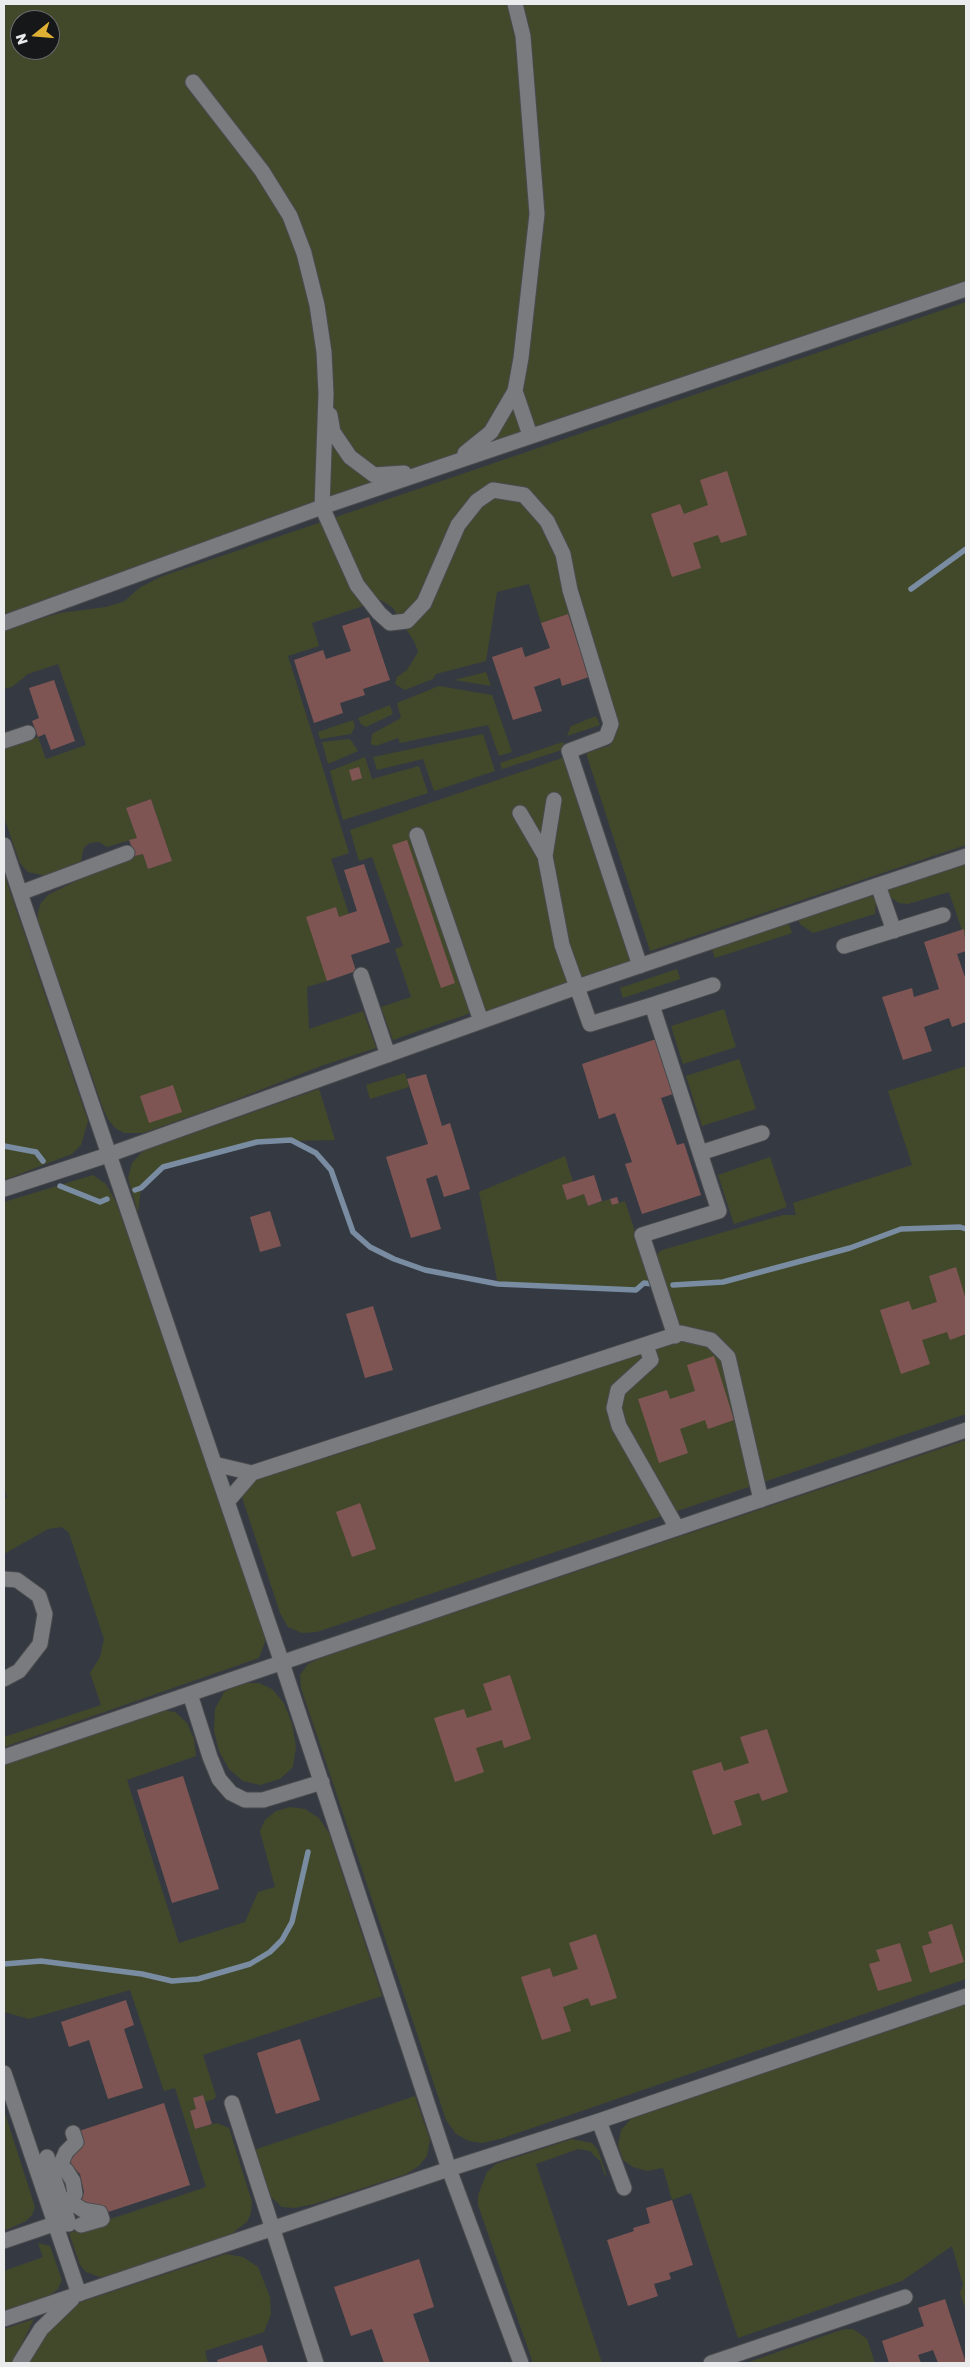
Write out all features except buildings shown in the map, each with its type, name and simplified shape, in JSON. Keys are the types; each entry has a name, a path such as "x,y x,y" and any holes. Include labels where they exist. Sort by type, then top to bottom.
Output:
{"lane":[{"path":"326,394 333,432 350,457 374,475 404,473 438,467 468,452 491,432 515,391 521,358 537,214 523,36 515,4"},
{"path":"192,82 262,171 290,216 304,254 317,305 324,352 326,394 322,507 357,585 379,613 390,623 407,621 424,603 458,525 477,502 492,490 524,495 547,521 563,554 570,590 611,724 606,738 569,751 640,966"},
{"path":"4,622 322,507 530,435 966,289"},
{"path":"515,391 530,435"},
{"path":"4,741 28,733"},
{"path":"545,856 554,800"},
{"path":"520,813 545,856 562,945 590,1024 713,985"},
{"path":"417,835 482,1021"},
{"path":"4,845 322,1782 449,2169 521,2363"},
{"path":"20,893 127,853"},
{"path":"4,1189 108,1155 577,987 966,856"},
{"path":"878,885 894,931"},
{"path":"844,946 943,915"},
{"path":"362,975 388,1055"},
{"path":"652,1005 719,1211 642,1236 675,1336"},
{"path":"700,1153 762,1133"},
{"path":"227,1502 252,1473 681,1333 711,1340 728,1357 762,1500"},
{"path":"646,1345 651,1360 618,1390 614,1408 619,1426 677,1528"},
{"path":"4,1757 966,1430"},
{"path":"214,1464 252,1473"},
{"path":"4,1579 17,1580 39,1596 45,1614 40,1644 19,1670 4,1679"},
{"path":"190,1694 210,1757 219,1779 230,1793 245,1800 263,1800 322,1782"},
{"path":"4,2319 449,2169 600,2121 966,1996"},
{"path":"4,2073 79,2294"},
{"path":"232,2103 316,2363"},
{"path":"600,2121 624,2188"},
{"path":"52,2162 76,2142 73,2133"},
{"path":"4,2241 54,2224 69,2224 68,2205 57,2187 52,2162"},
{"path":"52,2162 66,2170 77,2180"},
{"path":"68,2205 75,2194 77,2180"},
{"path":"57,2187 77,2180"},
{"path":"68,2205 100,2213 102,2219 81,2226"},
{"path":"20,2363 41,2329 79,2294"},
{"path":"711,2363 905,2297"}],"shaded area":[{"path":"4,4 966,4 966,2363 4,2363"}],"green space":[{"path":"4,4 966,4 966,289 4,623"},
{"path":"966,302 966,845 650,951 586,753 611,745 568,614 541,623 529,584 497,592 486,661 436,674 433,679 405,690 395,684 397,677 407,670 418,652 415,643 393,608 381,600 312,623 319,646 288,656 349,853 331,859 349,914 339,917 336,908 327,981 307,987 309,1029 363,1011 376,1048 321,1066 222,1105 143,1133 124,1133 115,1128 103,1108 38,922 38,912 41,903 48,895 84,877 135,856 143,854 148,869 172,861 151,799 126,808 137,838 107,847 99,842 90,843 84,847 81,861 70,868 45,876 28,872 20,863 4,817 4,749 38,737 46,759 86,745 58,664 28,674 12,687 4,689 4,630 60,613 106,607 125,601 139,588 160,577"},
{"path":"486,672 491,686 454,680"},
{"path":"439,686 492,695 512,752 499,756 488,725 400,743 398,738 376,746 371,744 372,734 401,718 397,703"},
{"path":"390,705 393,714 366,727 361,724 358,718"},
{"path":"596,716 600,725 567,736 571,726"},
{"path":"353,720 355,727 351,734 320,739 318,732"},
{"path":"483,734 495,771 434,791 423,759 377,770 373,757"},
{"path":"350,739 358,751 328,764 322,742"},
{"path":"563,742 565,749 502,769 500,763"},
{"path":"365,757 372,779 419,766 428,793 343,820 330,771"},
{"path":"565,757 632,961 484,1014 482,1009 393,1040 381,1007 411,997 395,949 403,946 372,857 359,861 350,830"},
{"path":"966,861 966,942 949,892 908,904 899,903 888,896 888,890 892,886"},
{"path":"4,874 88,1121 81,1145 72,1154 4,1180"},
{"path":"869,895 876,899 875,914 813,933 800,924 797,918"},
{"path":"788,921 792,933 715,958 711,946"},
{"path":"677,969 680,979 623,998 620,988"},
{"path":"724,1009 736,1047 683,1064 671,1026"},
{"path":"739,1059 756,1109 702,1126 686,1076"},
{"path":"966,1066 966,1414 317,1632 302,1633 288,1627 280,1613 241,1494 254,1480 363,1446 359,1433 676,1326 655,1262 657,1254 662,1250 783,1215 796,1215 793,1203 912,1165 888,1091"},
{"path":"405,1073 409,1087 370,1099 366,1085"},
{"path":"319,1089 335,1140 257,1142 163,1167 141,1188 138,1213 128,1178 132,1163 143,1151"},
{"path":"565,1156 573,1182 567,1200 584,1194 588,1206 610,1199 612,1205 625,1201 652,1284 644,1283 636,1290 498,1284 479,1192"},
{"path":"770,1157 787,1207 734,1224 718,1175"},
{"path":"93,1175 106,1184 116,1202 264,1627 265,1642 259,1658 4,1747 4,1737 101,1705 90,1673 100,1657 104,1639 69,1533 62,1527 48,1529 4,1554 4,1499 7,1498 4,1486 4,1202"},
{"path":"966,1440 966,1979 500,2139 482,2143 469,2141 456,2134 446,2120 301,1688 300,1675 308,1664 323,1657"},
{"path":"241,1683 259,1683 272,1689 284,1703 292,1724 296,1747 293,1767 280,1779 260,1785 243,1781 229,1769 219,1751 214,1731 215,1709 224,1692"},
{"path":"160,1710 175,1712 187,1723 194,1739 196,1756 127,1780 179,1943 245,1922 258,1892 275,1887 260,1831 265,1820 276,1811 290,1807 305,1809 319,1818 329,1833 382,1996 203,2055 216,2096 214,2099 205,2102 203,2095 193,2098 196,2109 190,2111 195,2129 217,2123 229,2128 252,2202 251,2213 247,2222 230,2235 109,2276 100,2277 86,2272 80,2265 69,2233 206,2187 175,2088 164,2091 130,1990 29,2019 4,2012 4,1765"},
{"path":"966,2004 966,2311 960,2293 963,2285 952,2246 902,2281 738,2338 691,2193 672,2200 663,2168 647,2171 633,2167 623,2160 618,2145 621,2130 631,2119"},
{"path":"415,2096 430,2140 427,2156 419,2166 406,2174 314,2204 295,2208 282,2207 271,2197 254,2150"},
{"path":"4,2110 35,2207 32,2215 26,2221 6,2230 4,2225"},
{"path":"572,2139 592,2143 598,2150 605,2176 600,2161 590,2151 578,2149 536,2164 602,2363 533,2363 478,2205 478,2195 487,2172 496,2164"},
{"path":"38,2243 50,2246 62,2280 58,2289 48,2296 4,2311 4,2271 43,2257"},
{"path":"226,2254 243,2257 258,2267 270,2297 271,2314 264,2332 205,2351 208,2363 29,2363 43,2339 59,2320 81,2302"},
{"path":"34,2319 12,2363 4,2363 4,2329"},
{"path":"844,2329 853,2329 867,2339 875,2363 746,2363"}],"waterway":[{"path":"911,589 966,549"},
{"path":"135,1190 141,1188 163,1167 257,1142 291,1140 316,1153 331,1170 353,1232 370,1247 394,1259 425,1270 498,1284 636,1290 644,1283 652,1284"},
{"path":"4,1146 36,1152 43,1161"},
{"path":"60,1186 100,1202 107,1199"},
{"path":"673,1285 723,1282 850,1248 901,1229 960,1227 966,1229"},
{"path":"4,1964 41,1961 142,1974 172,1981 198,1979 250,1964 270,1952 282,1940 292,1922 308,1852"}]}
